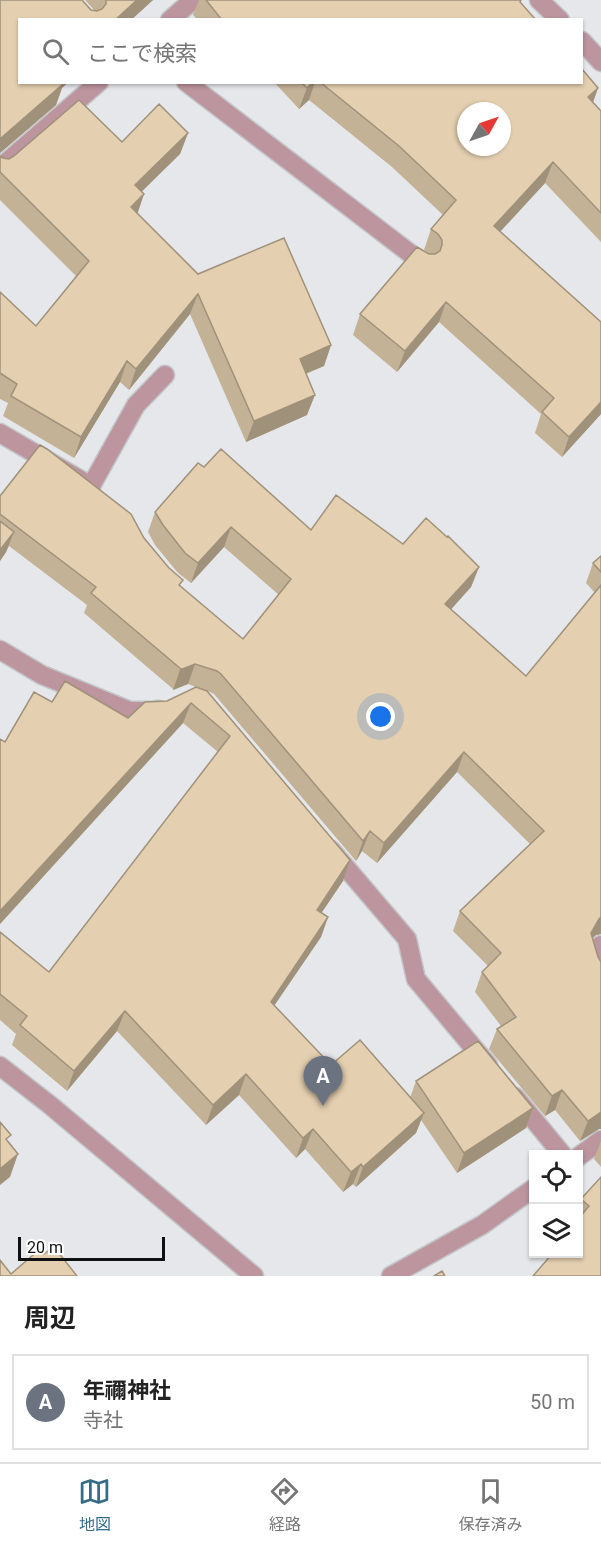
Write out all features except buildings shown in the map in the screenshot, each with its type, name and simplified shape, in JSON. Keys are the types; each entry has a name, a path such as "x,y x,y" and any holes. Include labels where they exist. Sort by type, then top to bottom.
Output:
{"street":[{"path":"172,18 193,0"},
{"path":"539,0 558,18"},
{"path":"583,42 601,62"},
{"path":"0,168 97,84"},
{"path":"189,84 424,264"},
{"path":"91,486 136,405 165,375"},
{"path":"0,433 107,497"},
{"path":"0,650 42,675 130,711 155,711 171,703"},
{"path":"322,838 407,939 416,979 558,1150"},
{"path":"601,945 595,955 601,974"},
{"path":"0,1066 50,1105 254,1276"},
{"path":"583,1154 601,1140"},
{"path":"391,1276 482,1225 529,1192"}],"place":[{"name":"年禰神社","path":"323,1106"}]}
